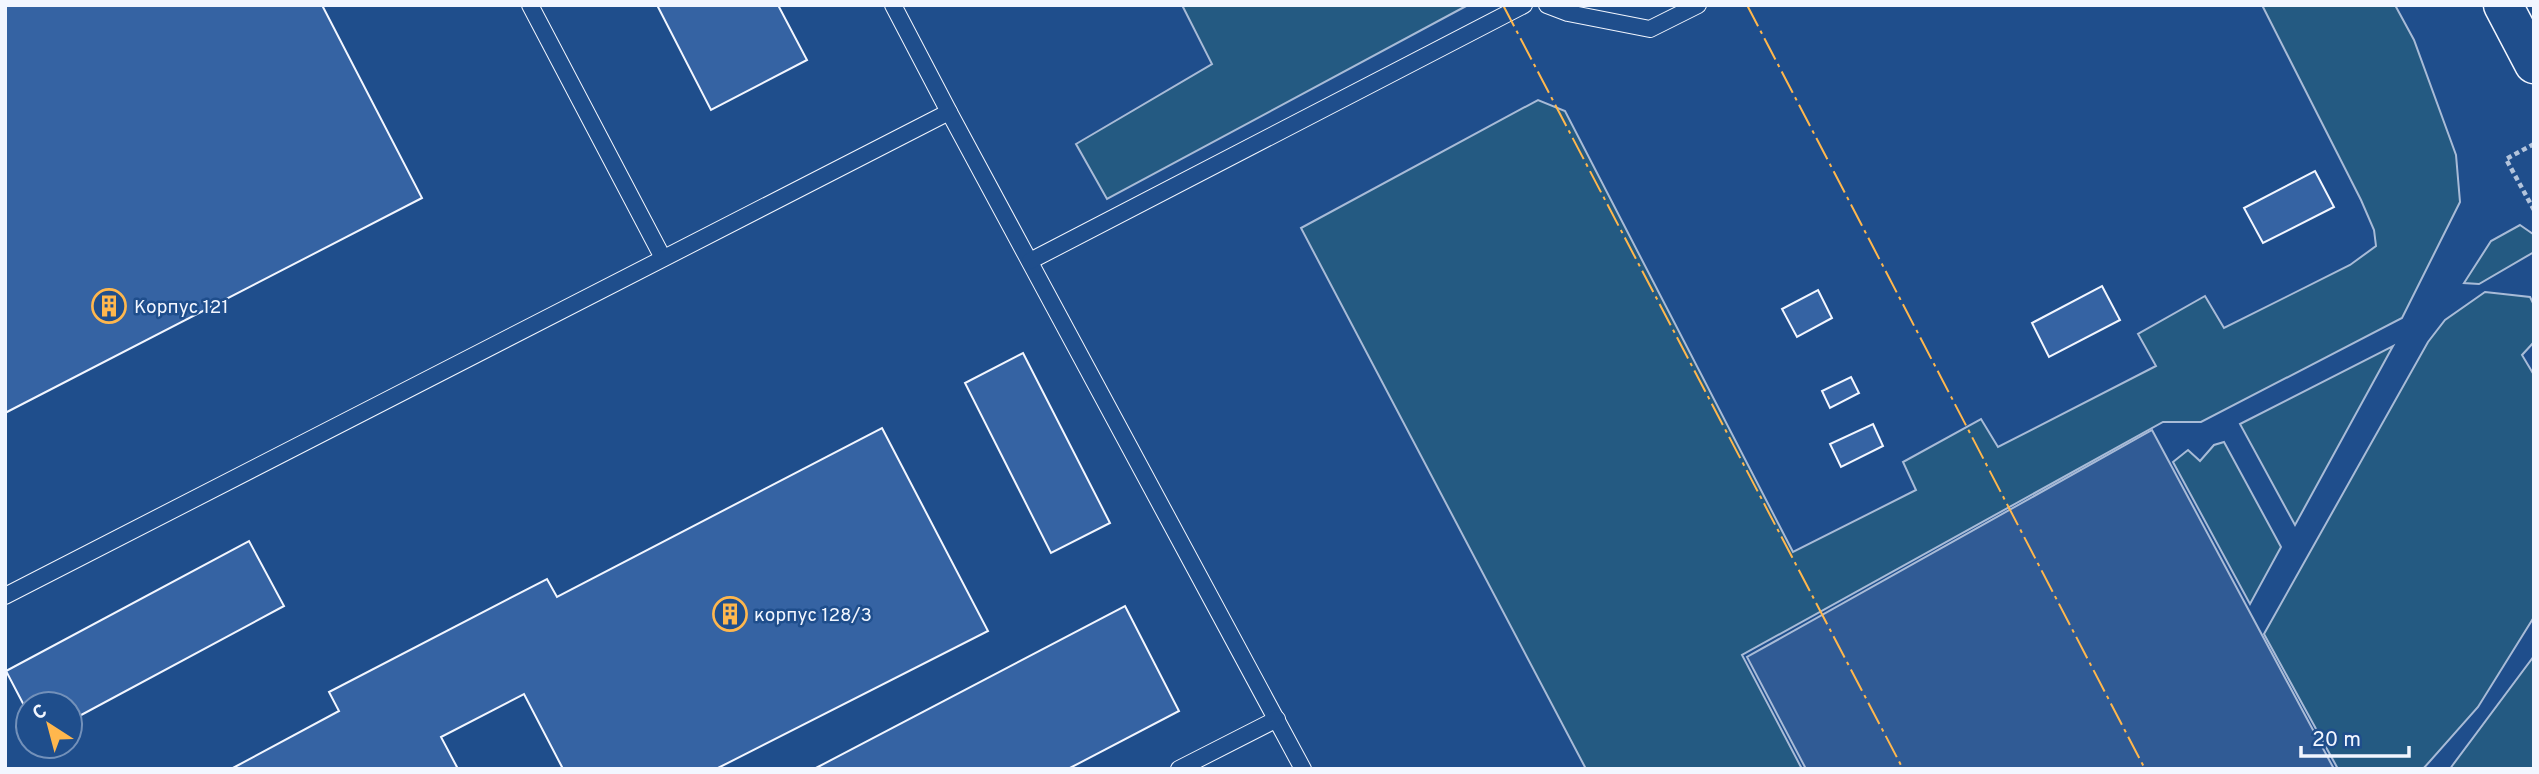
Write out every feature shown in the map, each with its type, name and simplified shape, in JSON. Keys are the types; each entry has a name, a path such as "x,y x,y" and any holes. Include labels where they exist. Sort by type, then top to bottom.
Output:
{"main road":[{"path":"2503,5 2534,64"}],"lane":[{"path":"530,5 663,258"},
{"path":"894,5 1303,769"},
{"path":"1030,261 1524,5"},
{"path":"1547,5 1568,13 1650,29 1698,5"},
{"path":"5,596 949,111"},
{"path":"1179,769 1277,719"}],"path":[{"path":"2534,144 2507,159 2534,210"}],"shaded area":[{"path":"1182,5 1468,5 1107,199 1076,144 1212,64"},
{"path":"2262,5 2395,5 2414,40 2456,155 2460,202 2402,318 2201,422 2163,422 1742,655 1802,769 1586,769 1301,228 1538,100 1565,111 1793,552 1916,490 1903,462 1981,419 1998,447 2156,366 2138,334 2205,296 2224,328 2350,265 2376,246 2374,230 2361,200"},
{"path":"2520,225 2533,234 2534,252 2479,284 2464,283 2491,241"},
{"path":"2485,292 2530,297 2534,305 2534,342 2522,355 2534,375 2534,617 2478,707 2423,769 2338,769 2264,634 2428,342 2445,320"},
{"path":"2393,346 2295,525 2240,424"},
{"path":"2152,430 2334,769 1806,769 1747,657"},
{"path":"2224,442 2281,547 2250,604 2173,462 2188,450 2200,461 2214,445"},
{"path":"2534,656 2534,769 2450,769 2452,766"}],"building":[{"name":"Корпус 121","path":"5,5 322,5 422,198 5,413"},
{"path":"657,5 778,5 807,60 711,110"},
{"path":"2315,171 2334,207 2263,243 2244,208"},
{"path":"2102,286 2120,320 2049,357 2032,323"},
{"path":"1818,290 1832,318 1797,337 1782,309"},
{"path":"1023,353 1110,523 1051,553 965,383"},
{"path":"1851,377 1859,393 1830,408 1822,391"},
{"path":"1873,424 1883,446 1841,467 1830,444"},
{"name":"корпус 128/3","path":"882,428 988,631 716,769 559,769 562,767 524,694 441,737 458,769 231,769 339,711 329,692 547,579 557,597"},
{"path":"249,541 284,606 84,713 84,690 16,690 6,671"},
{"path":"1125,606 1179,711 1068,769 814,769"}],"power":[{"path":"1503,5 1903,769"},
{"path":"1747,5 2145,769"}],"place":[{"name":"Корпус 121","path":"109,306"},
{"name":"корпус 128/3","path":"730,614"}]}
